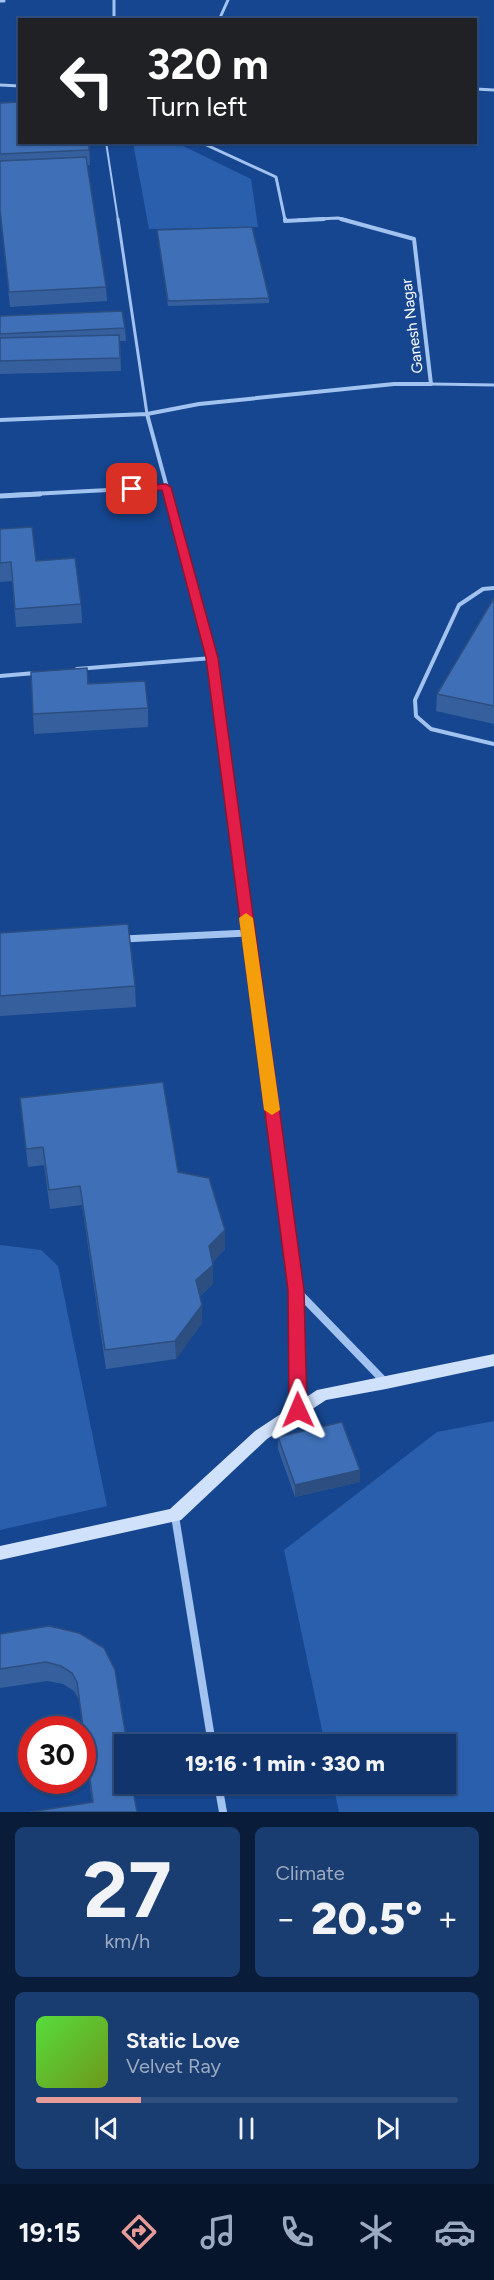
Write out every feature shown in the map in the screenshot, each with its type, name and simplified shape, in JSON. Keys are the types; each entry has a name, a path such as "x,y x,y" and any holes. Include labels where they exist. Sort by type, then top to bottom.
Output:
{"main road":[{"path":"0,1553 175,1515 261,1435 322,1394 494,1360"}],"street":[{"path":"114,0 114,18"},
{"path":"220,18 228,0"},
{"path":"0,85 18,86"},
{"path":"477,89 494,90"},
{"name":"Ganesh Nagar","path":"0,420 147,414 199,404 394,384 432,384 414,239 338,219 285,221 276,177 204,144"},
{"path":"147,414 212,658 296,1290 298,1410"},
{"path":"0,496 166,487"},
{"path":"110,940 248,933"},
{"path":"296,1290 386,1383"},
{"path":"175,1515 210,1734"},
{"path":"220,1794 223,1812"}],"lane":[{"path":"106,144 147,414"},
{"path":"432,384 494,385"},
{"path":"494,588 483,589 459,605 415,700 416,716 431,729 494,744"},
{"path":"70,670 212,658"},
{"path":"0,676 47,672"}],"shaded area":[{"path":"133,144 179,144 251,179 258,227 149,229"},
{"path":"0,1245 41,1250 58,1266 107,1506 0,1530"},
{"path":"494,1421 494,1812 339,1812 335,1794 456,1794 456,1734 323,1734 284,1550 437,1432"}],"building":[{"path":"18,102 18,144 89,144 89,150 0,154 0,103"},
{"path":"86,157 106,287 9,292 0,210 0,161"},
{"path":"252,227 269,298 168,301 157,230"},
{"path":"122,311 125,328 0,334 0,316"},
{"path":"119,335 120,358 0,361 0,338"},
{"path":"32,527 36,561 75,558 81,604 15,609 11,562 0,563 0,529"},
{"path":"494,598 494,706 437,694"},
{"path":"87,668 88,684 145,681 148,708 33,714 31,672"},
{"path":"128,924 135,986 0,996 0,933"},
{"path":"163,1082 178,1172 209,1178 225,1230 209,1246 213,1265 196,1280 202,1305 175,1341 105,1350 80,1186 49,1190 43,1147 26,1149 20,1098"},
{"path":"342,1422 360,1470 295,1485 278,1437"},
{"path":"49,1626 79,1633 104,1648 115,1670 125,1734 114,1734 114,1794 134,1794 137,1812 30,1812 93,1802 92,1794 96,1794 96,1716 82,1716 77,1682 72,1673 61,1666 46,1662 0,1669 0,1634"}],"slow traffic":[{"path":"246,918 272,1110"}],"route":[{"path":"132,489 166,487 212,658 296,1290 298,1410"}]}
